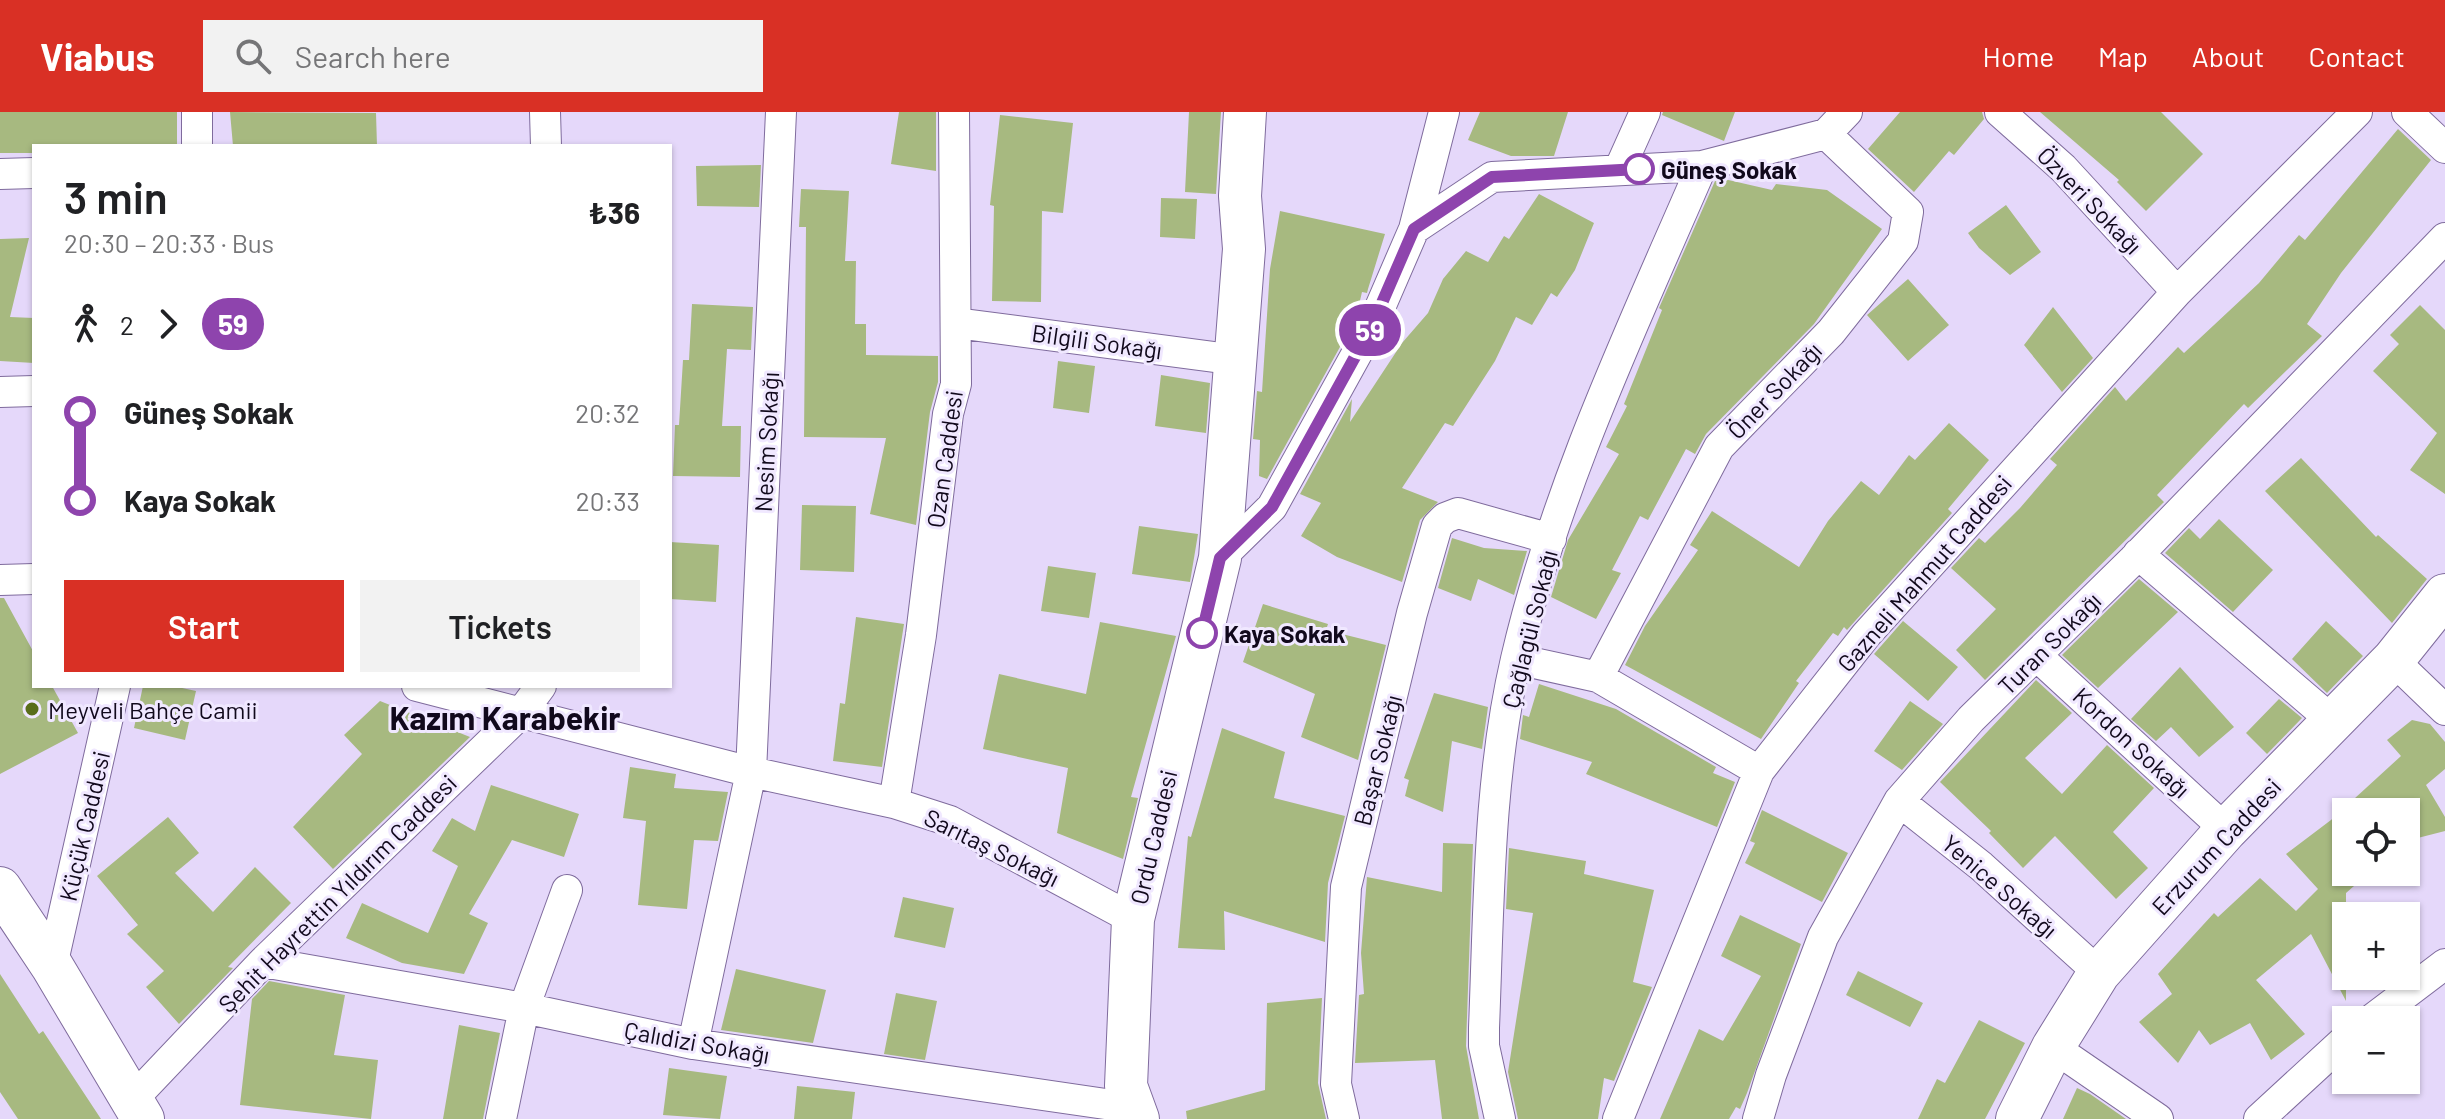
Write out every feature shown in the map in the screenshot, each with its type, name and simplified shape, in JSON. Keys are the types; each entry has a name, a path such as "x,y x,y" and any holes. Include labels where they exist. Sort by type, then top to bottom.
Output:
{"street":[{"path":"197,112 197,144"},
{"path":"545,112 546,144"},
{"name":"Nesim Sokağı","path":"751,772 781,112"},
{"name":"Ozan Caddesi","path":"894,803 921,635 948,414 956,384 954,112"},
{"name":"Ordu Caddesi","path":"1136,1113 1126,1086 1133,919 1220,558 1244,249 1240,196 1245,112"},
{"path":"1220,558 1272,507 1372,326 1414,229 1444,112"},
{"path":"1619,170 1645,112"},
{"path":"1414,229 1492,177 1702,166 1826,134 1847,112"},
{"name":"Özveri Sokağı","path":"2000,112 2063,168 2177,292"},
{"name":"Gazneli Mahmut Caddesi","path":"1618,1119 1759,771 1866,635 2177,292 2357,112"},
{"path":"2407,112 2445,148"},
{"name":"Öner Sokağı","path":"1598,677 1719,447 1831,332 1903,241 1908,212 1826,134"},
{"name":"Çağlagül Sokağı","path":"1500,1119 1484,1046 1484,1028 1493,795 1516,659 1571,469 1702,166"},
{"path":"0,174 32,173"},
{"name":"Turan Sokağı","path":"1758,1119 1823,937 1899,801 1971,719 2138,554 2445,238"},
{"name":"Bilgili Sokağı","path":"956,323 1237,360"},
{"path":"0,392 32,391"},
{"name":"Başar Sokağı","path":"1344,1119 1336,1084 1346,887 1412,613 1437,526 1445,518 1458,513 1551,539"},
{"path":"2138,554 2335,723"},
{"path":"0,580 32,579"},
{"name":"Erzurum Caddesi","path":"2017,1119 2053,1047 2099,973 2226,830 2335,723 2393,660 2445,595"},
{"name":"Kordon Sokağı","path":"2037,656 2226,830"},
{"path":"1516,659 1598,677 1759,771"},
{"path":"2393,660 2445,710"},
{"name":"Küçük Caddesi","path":"52,966 115,688"},
{"name":"Sarıtaş Sokağı","path":"425,688 751,772 894,803 950,821 1133,919"},
{"name":"Şehit Hayrettin Yıldırım Caddesi","path":"137,1109 263,962 521,713 540,688"},
{"path":"693,1044 751,772"},
{"name":"Yenice Sokağı","path":"1899,801 1981,866 2099,973"},
{"path":"0,888 52,966 137,1109"},
{"path":"501,1119 524,1008 567,890"},
{"name":"Çalıdizi Sokağı","path":"263,962 524,1008 693,1044 1136,1113"},
{"path":"2390,1006 2445,964"},
{"path":"2053,1047 2158,1119"},
{"path":"2259,1119 2332,1052"}],"building":[{"path":"0,112 177,112 177,144 32,144 32,153 0,153"},
{"path":"230,112 376,113 377,144 233,144"},
{"path":"899,112 936,112 936,171 891,164"},
{"path":"1189,112 1221,112 1216,194 1185,192"},
{"path":"1480,112 1568,112 1554,156 1511,156 1468,140"},
{"path":"1663,112 1735,112 1724,141 1662,115"},
{"path":"1900,112 1982,112 1984,119 1954,155 1949,151 1914,192 1868,149"},
{"path":"2040,112 2161,112 2203,154 2146,211 2117,182 2119,180"},
{"path":"1000,115 1073,123 1063,213 1042,211 1041,302 992,301 994,206 990,205"},
{"path":"2398,129 2431,160 2341,273 2307,324 2322,336 2248,408 2244,404 2157,495 2164,502 1985,680 1956,650 1996,609 1951,568 1979,538 1985,543 2020,508 2057,465 2050,459 2115,387 2126,401 2178,347 2184,353 2259,283 2299,235 2305,240"},
{"path":"761,165 759,207 697,206 696,166"},
{"path":"1724,179 1772,190 1776,184 1827,190 1882,229 1814,324 1706,434 1695,454 1686,449 1648,520 1640,516 1612,570 1621,573 1596,619 1551,597 1568,540 1619,454 1606,447 1627,406 1624,404 1662,310 1659,308 1715,181"},
{"path":"801,189 849,191 845,261 856,261 855,324 866,324 866,355 938,356 938,382 930,412 916,525 870,514 886,438 804,437 806,227 799,227"},
{"path":"1539,194 1594,223 1575,270 1557,297 1551,293 1532,325 1516,317 1495,361 1453,426 1445,423 1402,488 1438,502 1420,520 1402,582 1337,557 1301,536 1321,503 1300,494 1352,399 1350,422 1402,343 1428,313 1443,279 1466,251 1488,262 1504,236 1509,239"},
{"path":"1161,198 1197,199 1195,239 1160,237"},
{"path":"2006,205 2041,252 2010,275 1979,248 1968,233"},
{"path":"1280,211 1385,234 1367,293 1362,292 1356,318 1267,479 1259,476 1260,440 1253,439 1257,391 1262,392 1270,269"},
{"path":"29,238 10,317 32,318 32,363 0,361 0,239"},
{"path":"1908,279 1949,325 1908,361 1867,315"},
{"path":"692,304 753,307 751,350 727,349 722,426 741,426 740,477 673,476 675,425 679,425 683,360 689,360"},
{"path":"2420,305 2445,330 2445,494 2410,470 2437,433 2373,371 2399,344 2390,335"},
{"path":"2053,307 2093,358 2062,392 2024,345"},
{"path":"1058,361 1095,366 1089,413 1053,408"},
{"path":"1161,375 1210,383 1206,433 1155,426"},
{"path":"1949,423 1989,460 1948,509 1952,513 1847,630 1844,627 1838,636 1833,633 1796,681 1799,683 1761,739 1625,665 1645,626 1698,550 1690,545 1712,511 1799,567 1828,521 1861,481 1879,495 1909,455 1915,460"},
{"path":"2301,458 2376,537 2378,535 2427,579 2392,623 2265,491"},
{"path":"802,505 856,506 854,572 800,570"},
{"path":"2219,519 2273,570 2233,612 2165,553 2189,528 2200,539"},
{"path":"1139,526 1198,534 1190,582 1132,574"},
{"path":"1452,538 1484,548 1527,551 1514,595 1478,579 1471,601 1438,588"},
{"path":"672,542 719,545 716,602 672,599"},
{"path":"1048,566 1096,573 1089,618 1041,611"},
{"path":"2139,579 2178,612 2098,688 2062,655"},
{"name":"Meyveli Bahçe Camii","path":"0,598 4,598 32,649 32,688 53,688 78,733 0,774"},
{"path":"1263,604 1328,624 1326,630 1386,645 1358,760 1301,737 1315,694 1243,662"},
{"path":"856,617 904,624 882,767 833,761 840,703 845,704"},
{"path":"1903,621 1958,667 1928,701 1874,654"},
{"path":"2326,621 2363,656 2327,693 2292,659"},
{"path":"1100,622 1176,636 1131,797 1138,798 1123,859 1057,833 1068,768 983,749 999,674 1086,694"},
{"path":"2180,667 2234,727 2199,757 2171,727 2156,741 2131,719"},
{"path":"2036,680 2072,713 2025,758 2062,794 2107,745 2154,788 2113,832 2148,868 2116,899 2055,836 2023,868 1989,833 1991,831 1940,782"},
{"path":"1539,684 1616,709 1716,767 1713,773 1735,782 1717,827 1586,774 1592,762 1520,739 1523,715 1529,717"},
{"path":"143,688 196,691 185,740 134,728"},
{"path":"1434,693 1488,707 1482,749 1452,741 1443,812 1405,796 1409,780 1404,778"},
{"path":"2279,699 2302,718 2267,754 2246,733"},
{"path":"380,701 470,737 333,869 293,827 362,754 344,735"},
{"path":"1910,701 1943,724 1902,770 1874,751"},
{"path":"2412,720 2430,724 2445,742 2445,769 2426,785 2445,817 2445,831 2420,837 2420,798 2355,798 2401,756 2387,740"},
{"path":"1222,728 1285,752 1274,798 1345,816 1328,883 1325,942 1224,911 1225,950 1178,948 1188,836 1191,837"},
{"path":"630,767 676,774 674,788 728,792 718,841 694,840 687,909 638,905 646,821 623,818"},
{"path":"491,785 579,814 564,857 512,840 469,914 488,923 464,974 402,963 346,938 362,903 428,933 458,866 432,851 452,818 475,831"},
{"path":"1762,810 1848,853 1822,902 1745,863 1755,843 1750,841"},
{"path":"168,817 199,853 175,873 213,912 255,867 291,903 228,967 233,968 179,1024 146,987 164,971 127,934 138,925 97,876"},
{"path":"2331,820 2332,886 2354,886 2346,893 2346,902 2332,902 2332,974 2311,934 2256,980 2305,1034 2271,1060 2250,1023 2210,1045 2199,1030 2178,1063 2139,1022 2172,994 2158,974 2214,913 2218,917 2260,878 2296,911 2318,889 2286,854"},
{"path":"1443,843 1473,844 1466,1046 1479,1119 1442,1119 1435,1060 1355,1063 1359,995 1364,994 1361,953 1367,877 1442,892"},
{"path":"1509,848 1586,861 1584,874 1654,890 1633,982 1652,987 1614,1081 1604,1078 1598,1119 1518,1119 1508,1072 1533,913 1506,909"},
{"path":"903,897 954,908 945,948 894,937"},
{"path":"1740,915 1801,944 1747,1093 1740,1109 1736,1107 1729,1119 1660,1119 1699,1029 1723,1041 1761,976 1721,956"},
{"path":"736,969 826,990 813,1043 721,1030"},
{"path":"1858,971 1923,1003 1910,1027 1846,995"},
{"path":"0,974 39,1034 43,1031 101,1119 18,1119 0,1092"},
{"path":"269,981 345,995 334,1055 378,1060 371,1119 240,1105 252,999"},
{"path":"896,993 937,1001 925,1060 884,1054"},
{"path":"1322,998 1318,1083 1326,1119 1187,1119 1186,1111 1265,1090 1267,1003"},
{"path":"1979,1020 2025,1043 1985,1119 1918,1119 1937,1079 1945,1083"},
{"path":"459,1025 500,1033 483,1119 443,1119"},
{"path":"669,1068 727,1076 720,1119 663,1115"},
{"path":"797,1086 855,1092 852,1119 794,1119"},
{"path":"2077,1088 2090,1094 2126,1119 2063,1119"}],"bus line":[{"name":"59","path":"1202,633 1220,558 1272,507 1372,326 1414,229 1492,177 1639,169"}],"place":[{"name":"Güneş Sokak","path":"1639,169"},
{"name":"Kaya Sokak","path":"1202,633"},
{"name":"Meyveli Bahçe Camii","path":"32,709"}],"district":[{"name":"Kazım Karabekir","path":"505,717"}]}
